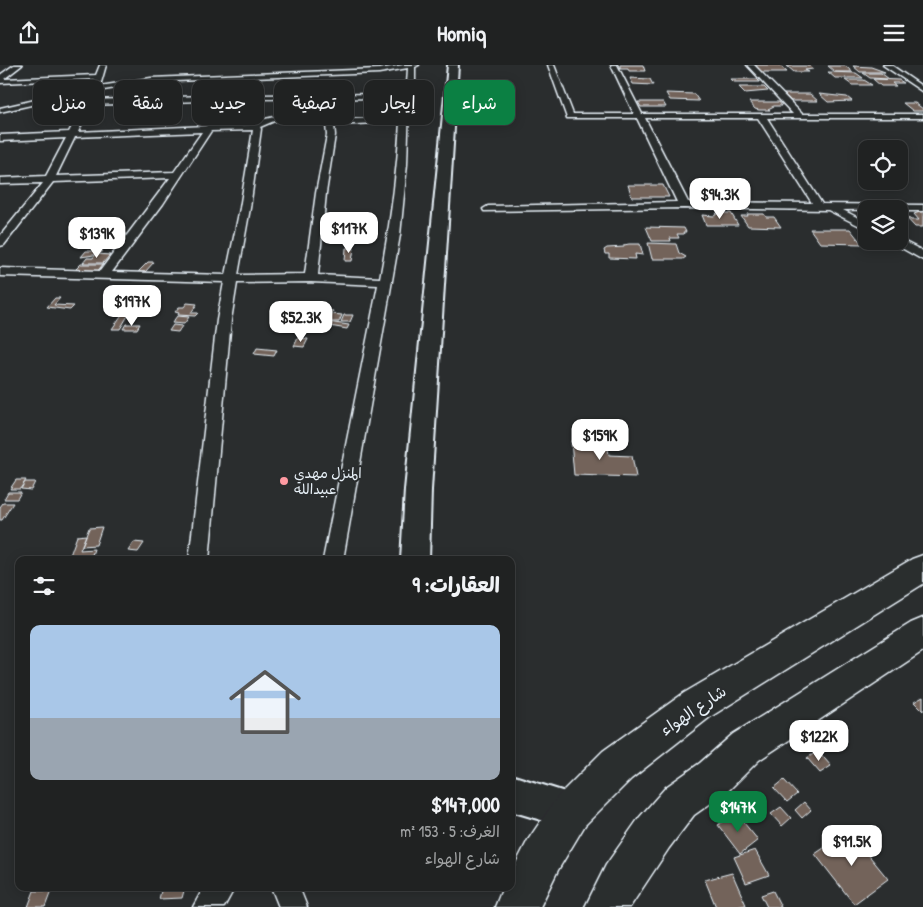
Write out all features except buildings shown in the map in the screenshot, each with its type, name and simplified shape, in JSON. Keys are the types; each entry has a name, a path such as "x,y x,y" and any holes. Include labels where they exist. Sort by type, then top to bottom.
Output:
{"main road":[{"name":"شارع الهواء","path":"517,907 543,855 571,811 616,765 697,705 923,568"},
{"path":"607,907 621,880 637,856 680,801 714,777 746,747 923,633"}],"street":[{"path":"0,80 19,65"},
{"path":"99,80 103,65"},
{"path":"104,87 174,75 379,71 413,65 411,80"},
{"path":"415,556 418,489 453,65"},
{"path":"551,65 570,116 923,116"},
{"path":"614,65 684,205"},
{"path":"750,65 800,116"},
{"path":"886,65 923,90"},
{"path":"246,80 252,72"},
{"path":"0,80 100,77"},
{"path":"264,97 364,97"},
{"path":"104,102 192,99"},
{"path":"0,110 33,103"},
{"path":"0,106 33,105"},
{"path":"761,116 825,207 858,222"},
{"path":"1,139 71,134 253,127 274,118"},
{"path":"0,243 49,181 76,125"},
{"path":"103,275 211,125"},
{"path":"311,278 321,193 331,135 330,125"},
{"path":"335,556 397,212 404,125"},
{"path":"199,556 224,319 254,154 257,129 253,127"},
{"path":"0,181 49,181 177,175"},
{"path":"488,209 684,205 923,208"},
{"path":"908,248 923,256"},
{"path":"0,272 231,279 311,278 385,281"},
{"path":"515,794 571,811"},
{"path":"207,907 218,891"},
{"path":"287,891 293,907"}],"place":[{"name":"المنزل مهدي عبيدالله","path":"284,481"}]}
